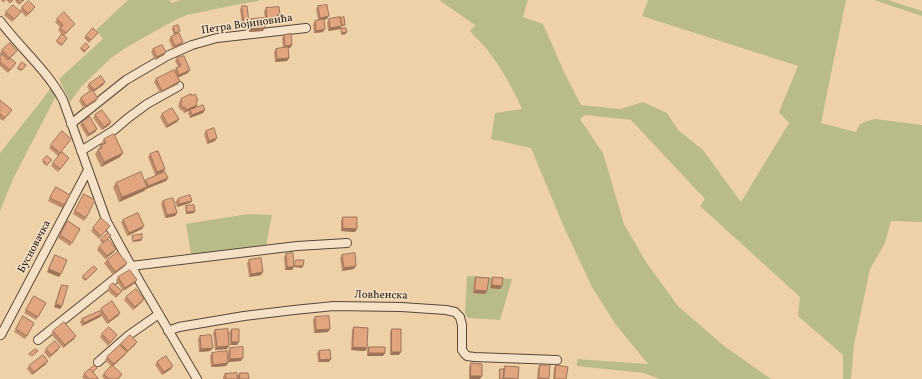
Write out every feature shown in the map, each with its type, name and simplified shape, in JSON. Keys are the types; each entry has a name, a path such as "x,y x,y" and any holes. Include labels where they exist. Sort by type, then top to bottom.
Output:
{"street":[{"path":"0,21 57,89 63,100 107,222 168,331 197,379"},
{"name":"Петра Војиновића","path":"71,124 126,80 167,56 192,45 217,38 306,28"},
{"path":"81,151 113,131 147,104 179,86"},
{"name":"Бусновачка","path":"1,335 88,170"},
{"path":"38,340 131,266 297,246 347,243"},
{"name":"Ловћенска","path":"168,331 186,326 244,316 334,306 402,307 446,310 455,312 460,317 462,325 463,353 467,356 557,360"},
{"path":"98,362 129,335 159,314"}],"green space":[{"path":"128,0 170,0 171,3 181,0 259,0 187,15 177,19 127,47 111,58 81,87 70,102 59,79 103,39 96,30"},
{"path":"439,0 528,0 523,17 543,24 565,74 581,105 620,109 643,102 667,113 678,130 703,150 741,202 789,123 779,112 798,66 642,16 648,0 846,0 821,123 856,132 860,124 875,119 922,125 922,222 891,221 885,243 870,269 854,345 851,379 843,379 843,355 798,316 800,297 700,206 705,199 631,120 586,115 580,119 603,153 624,224 646,262 678,306 724,346 771,379 659,379 644,373 577,366 577,359 648,364 616,325 592,287 563,225 531,148 491,139 495,113 522,109 510,84 496,61 470,31 475,25"},
{"path":"874,0 888,0 922,11 922,16"},
{"path":"52,87 57,94 13,179 0,211 0,153"},
{"path":"248,214 272,215 266,246 191,254 186,224"},
{"path":"467,276 512,279 500,320 468,318 465,313"}],"building":[{"path":"17,0 24,0 20,3"},
{"path":"29,1 35,7 28,14 22,7"},
{"path":"13,5 21,12 14,19 6,12"},
{"path":"327,5 329,16 320,18 318,6"},
{"path":"242,6 247,6 249,22 244,22"},
{"path":"279,7 280,14 277,15 278,18 267,19 266,8"},
{"path":"64,12 75,24 66,33 60,28 63,25 57,19"},
{"path":"340,17 342,26 330,28 329,19"},
{"path":"344,17 345,25 342,25 340,18"},
{"path":"264,18 265,28 251,29 251,19"},
{"path":"324,19 325,29 316,31 315,21"},
{"path":"178,25 180,31 175,33 173,27"},
{"path":"93,28 98,33 91,40 86,36"},
{"path":"341,28 346,28 347,32 342,33"},
{"path":"179,33 183,42 175,46 171,37"},
{"path":"62,34 67,38 62,45 57,41"},
{"path":"291,34 292,45 285,46 284,35"},
{"path":"10,43 17,51 9,58 2,50"},
{"path":"86,43 89,47 85,51 81,48"},
{"path":"162,45 166,52 157,57 153,49"},
{"path":"288,47 289,58 277,59 276,49"},
{"path":"2,54 8,60 10,58 16,63 10,70 0,62 0,57"},
{"path":"184,56 190,70 179,75 176,68 181,66 177,58"},
{"path":"22,62 26,65 22,70 18,68"},
{"path":"174,70 180,81 162,91 156,79"},
{"path":"101,76 105,82 94,90 89,84"},
{"path":"92,90 98,98 86,106 81,98"},
{"path":"191,94 192,96 195,94 198,100 196,101 197,105 186,110 180,103 182,102 181,99"},
{"path":"0,100 12,110 5,118 0,114"},
{"path":"203,105 205,110 192,115 190,110"},
{"path":"172,108 179,119 168,125 162,114"},
{"path":"102,110 111,122 104,127 95,115"},
{"path":"90,117 97,129 89,134 82,122"},
{"path":"214,128 217,138 209,141 206,131"},
{"path":"62,131 71,139 60,153 51,145"},
{"path":"114,134 123,153 104,162 98,150 102,148 101,145 106,143 104,139"},
{"path":"158,151 165,169 157,172 150,154"},
{"path":"62,152 69,158 60,169 53,163"},
{"path":"47,156 52,160 47,165 43,160"},
{"path":"141,172 147,187 122,197 116,183"},
{"path":"165,172 168,178 148,186 146,180"},
{"path":"56,187 70,195 64,205 50,198"},
{"path":"84,194 95,200 86,218 75,211"},
{"path":"190,195 192,201 179,204 178,199"},
{"path":"173,198 177,213 167,215 163,201"},
{"path":"194,205 195,211 187,212 186,206"},
{"path":"138,213 144,226 129,233 123,220"},
{"path":"343,217 357,217 357,229 343,228"},
{"path":"101,218 110,226 101,236 93,228"},
{"path":"68,221 80,229 72,243 60,235"},
{"path":"108,233 111,235 104,242 101,239"},
{"path":"142,234 142,239 133,241 132,236"},
{"path":"108,239 116,249 107,256 99,247"},
{"path":"118,252 127,263 115,272 107,260"},
{"path":"293,253 294,267 287,267 286,254"},
{"path":"355,253 356,266 344,268 342,255"},
{"path":"55,255 67,260 61,274 49,269"},
{"path":"261,258 263,272 251,274 249,260"},
{"path":"296,260 304,260 303,266 295,266"},
{"path":"94,266 97,269 86,280 83,276"},
{"path":"130,270 137,280 125,288 118,277"},
{"path":"476,277 489,278 487,291 475,290"},
{"path":"493,277 503,278 502,286 492,285"},
{"path":"113,283 122,291 118,295 109,287"},
{"path":"62,285 68,286 62,306 56,304"},
{"path":"136,289 144,299 135,307 126,297"},
{"path":"34,296 46,303 38,317 26,310"},
{"path":"112,301 120,313 109,321 101,309"},
{"path":"100,311 102,314 84,323 82,319"},
{"path":"23,316 34,323 27,336 16,329"},
{"path":"329,316 330,329 316,330 315,317"},
{"path":"64,322 76,336 65,345 53,331"},
{"path":"109,327 117,335 110,343 102,334"},
{"path":"354,327 368,328 367,348 353,347"},
{"path":"228,329 229,346 217,347 215,330"},
{"path":"232,329 239,329 239,342 232,342"},
{"path":"392,329 401,329 401,352 392,352"},
{"path":"130,335 137,342 128,351 121,344"},
{"path":"211,335 213,348 201,349 200,336"},
{"path":"55,341 60,347 51,355 46,349"},
{"path":"120,345 127,352 114,364 107,357"},
{"path":"243,347 243,358 230,359 230,348"},
{"path":"369,347 385,347 385,353 369,353"},
{"path":"36,349 38,351 32,356 29,354"},
{"path":"330,350 331,359 320,360 319,351"},
{"path":"227,351 228,363 213,365 212,353"},
{"path":"43,355 48,361 34,372 29,366"},
{"path":"166,356 173,366 164,372 157,362"},
{"path":"471,363 482,364 482,376 471,376"},
{"path":"95,365 97,368 93,372 90,369"},
{"path":"112,365 122,374 118,379 109,379 104,374"},
{"path":"540,365 550,365 549,379 539,378"},
{"path":"556,365 568,367 566,379 555,379"},
{"path":"505,366 519,367 518,379 504,378"},
{"path":"90,369 98,379 89,379 84,374"},
{"path":"500,369 504,369 503,379 500,379"},
{"path":"237,373 238,379 226,379 225,374"},
{"path":"240,373 248,373 249,379 240,379"}]}
